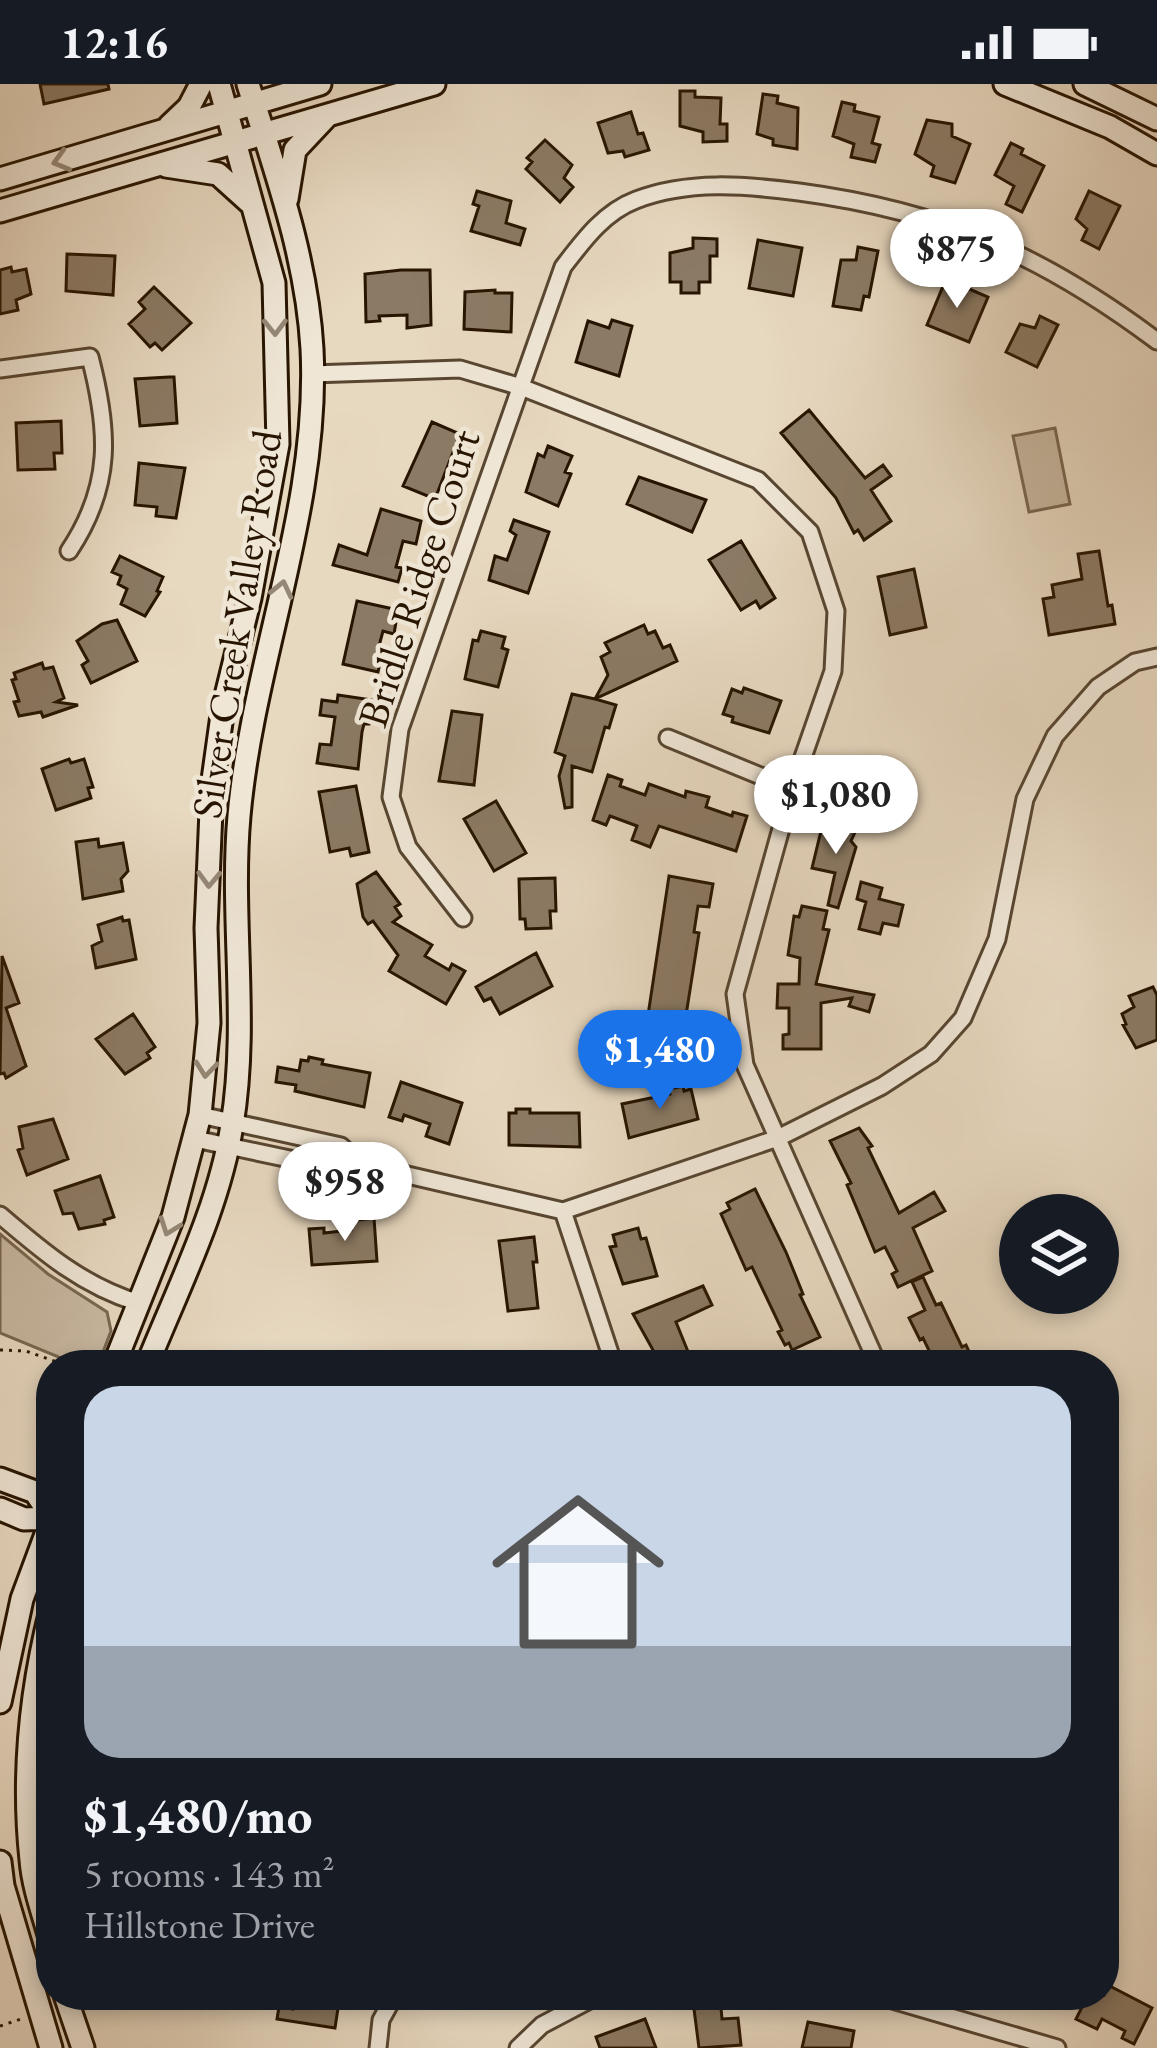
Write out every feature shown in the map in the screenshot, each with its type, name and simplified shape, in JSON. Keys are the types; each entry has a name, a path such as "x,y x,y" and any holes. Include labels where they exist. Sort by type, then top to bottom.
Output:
{"main road":[{"path":"164,131 189,107 201,84"},
{"name":"Silver Creek Valley Road","path":"120,1350 173,1217 200,1115 209,1023 206,928 212,787 223,708 250,598 278,444 274,284 219,84"},
{"path":"0,211 434,84"},
{"path":"1005,84 1110,127 1157,154"},
{"path":"1085,84 1157,119"},
{"path":"0,179 227,112 251,94 312,85"},
{"name":"Silver Creek Valley Road","path":"153,1350 201,1232 233,1122 240,1005 238,820 252,716 307,463 312,374 304,283 251,94"},
{"path":"285,205 295,151 329,114"},
{"path":"155,165 218,174 244,195 256,213"},
{"path":"0,1479 36,1494"},
{"path":"0,1509 36,1519"},
{"path":"0,1702 22,1599 36,1560"},
{"path":"36,1675 27,1756 31,1864 36,1884"},
{"path":"0,1862 1,1887 36,2006"},
{"path":"37,2010 51,2048"},
{"path":"70,2010 83,2048"}],"street":[{"name":"Bridle Ridge Court","path":"463,917 409,847 391,797 400,729 562,266 593,228 633,200 689,187 745,184 873,202 986,238 1056,271 1157,341"},
{"path":"0,369 90,357 104,411 105,463 90,520 70,551"},
{"path":"312,374 460,369 521,387 758,480 810,532 836,611 832,671 792,789 735,994 745,1065 871,1350"},
{"path":"195,1139 337,1169 360,1164 563,1211 778,1138 882,1086 932,1054 963,1018 997,939 1024,799 1055,736 1098,687 1135,662 1157,656"},
{"path":"668,738 792,789"},
{"path":"200,1115 341,1146 360,1164"},
{"path":"563,1211 609,1350"},
{"path":"0,1214 74,1274 139,1303"},
{"path":"378,2048 386,2010"},
{"path":"518,2048 542,2025 570,2010"},
{"path":"952,2010 1057,2048"}],"path":[{"path":"0,1350 36,1355"},
{"path":"0,2026 38,2013"}],"shaded area":[{"path":"1055,428 1070,504 1029,512 1013,436"},
{"path":"0,1234 48,1274 107,1312 111,1331 104,1350 41,1350 0,1333"}],"building":[{"path":"40,84 108,84 109,89 44,104"},
{"path":"680,91 721,98 720,124 727,124 727,141 703,142 703,132 680,126"},
{"path":"763,94 778,96 777,103 798,108 797,149 773,145 773,139 757,134"},
{"path":"842,102 855,105 854,111 879,117 872,143 880,145 875,162 851,157 854,144 833,136"},
{"path":"631,112 649,150 625,157 623,151 608,153 598,123"},
{"path":"927,120 952,124 952,136 970,144 955,183 931,176 934,166 915,154"},
{"path":"545,140 572,165 564,178 573,187 560,202 526,169 532,162 527,158"},
{"path":"1011,143 1044,166 1022,212 1006,204 1014,186 995,175"},
{"path":"477,191 511,201 506,223 525,229 520,245 471,231 479,206 473,204"},
{"path":"1089,191 1120,206 1099,249 1082,240 1087,229 1076,219"},
{"path":"693,238 717,239 717,256 710,256 710,282 699,282 699,293 681,293 681,282 670,282 670,253 693,248"},
{"path":"758,240 802,248 793,296 749,288"},
{"path":"858,247 878,251 869,297 864,296 861,310 833,306 841,260 856,260"},
{"path":"67,254 115,256 113,295 66,291"},
{"path":"11,267 12,272 26,269 31,294 16,300 18,310 0,314 0,270"},
{"path":"430,270 431,325 407,328 407,315 379,316 380,321 366,322 365,274"},
{"path":"946,279 988,297 969,342 927,325"},
{"path":"154,287 191,323 162,350 155,343 150,347 129,324 145,309 139,302"},
{"path":"465,292 512,293 511,332 464,329"},
{"path":"1040,316 1058,325 1037,367 1006,352 1020,324 1035,328"},
{"path":"612,320 632,326 619,376 576,362 588,321 609,328"},
{"path":"174,377 177,423 140,426 135,379"},
{"path":"809,410 865,478 883,465 891,476 871,490 891,521 864,540 858,530 854,533 836,498 781,433"},
{"path":"61,421 62,453 54,453 55,469 18,470 16,423"},
{"path":"432,422 460,434 435,499 403,486"},
{"path":"548,446 572,456 565,472 571,474 558,506 526,492 538,454 544,457"},
{"path":"139,463 185,468 176,518 156,516 157,507 135,505"},
{"path":"639,477 706,500 692,532 627,504"},
{"path":"381,509 421,521 416,544 403,541 396,567 402,568 398,582 333,565 339,545 367,555"},
{"path":"514,520 549,532 528,593 489,580 495,556 507,560 516,535 510,531"},
{"path":"741,541 775,598 760,608 756,601 741,610 709,560"},
{"path":"1099,551 1115,624 1049,635 1043,599 1054,597 1052,585 1082,579 1078,554"},
{"path":"120,556 163,577 145,616 121,604 127,589 118,584 121,576 112,572"},
{"path":"914,569 926,627 890,635 878,577"},
{"path":"357,601 398,610 394,634 383,631 376,657 381,658 378,672 343,664"},
{"path":"117,620 137,661 91,683 82,665 88,661 77,641"},
{"path":"644,625 648,634 655,631 663,648 670,645 677,661 595,699 608,675 601,657 610,652 605,643"},
{"path":"481,631 505,637 502,648 508,650 498,687 465,679 473,640 478,641"},
{"path":"42,663 44,669 53,667 64,698 56,702 78,705 43,717 41,712 19,716 14,673"},
{"path":"744,688 781,701 769,733 732,722 733,717 723,714 732,689 742,693"},
{"path":"572,694 616,705 592,772 572,766 572,807 565,808 559,776 565,756 555,752"},
{"path":"338,695 372,700 358,769 317,763 320,744 331,745 335,717 320,715 322,700 337,702"},
{"path":"452,711 482,715 474,785 439,781"},
{"path":"69,759 71,763 84,759 93,787 88,788 91,798 56,810 42,769"},
{"path":"608,775 622,780 620,786 645,795 649,784 685,797 686,791 709,797 706,807 747,816 736,851 659,826 650,847 632,840 637,826 610,816 606,825 593,820"},
{"path":"356,786 369,852 351,856 349,848 330,852 319,792"},
{"path":"496,801 526,853 494,871 464,819"},
{"path":"831,820 856,830 851,841 856,847 838,908 828,905 835,873 812,868 822,829 827,831"},
{"path":"98,839 99,847 123,843 128,871 121,879 123,891 83,899 76,842"},
{"path":"376,872 400,904 395,907 401,916 393,922 432,945 425,956 449,970 452,964 465,971 446,1004 389,971 398,955 373,921 368,924 363,917 357,884"},
{"path":"669,876 713,884 709,907 698,906 694,932 699,933 684,1028 647,1022"},
{"path":"555,878 556,911 550,911 551,928 526,929 525,919 520,919 519,879"},
{"path":"861,882 882,888 879,899 903,905 898,926 883,923 880,934 859,929 866,902 857,899"},
{"path":"802,906 827,911 823,929 829,930 816,984 874,995 869,1012 849,1006 852,998 821,1003 821,1049 783,1049 783,1035 789,1034 789,1008 777,1008 778,984 799,984 800,958 788,955 794,916 799,917"},
{"path":"122,917 129,920 136,959 96,968 92,946 102,941 98,925"},
{"path":"536,953 552,986 500,1014 491,998 484,1001 476,987"},
{"path":"2,956 19,1003 6,1008 26,1066 6,1078 0,1074"},
{"path":"1153,987 1157,1040 1136,1048 1122,1014 1134,1007 1129,996"},
{"path":"133,1014 155,1047 147,1053 150,1058 125,1074 96,1039"},
{"path":"309,1057 370,1073 364,1107 276,1082 278,1067 299,1071 301,1060"},
{"path":"401,1082 462,1103 449,1144 426,1136 430,1124 404,1115 402,1121 389,1117"},
{"path":"683,1086 684,1091 691,1089 698,1119 629,1138 622,1104 670,1094 669,1089"},
{"path":"516,1109 579,1113 580,1147 509,1145 509,1113"},
{"path":"53,1119 68,1159 27,1175 18,1150 23,1148 19,1127"},
{"path":"859,1128 872,1146 868,1148 899,1213 934,1192 945,1211 913,1228 932,1271 898,1287 892,1274 897,1271 885,1247 875,1252 847,1185 851,1183 830,1141"},
{"path":"100,1176 114,1217 104,1220 105,1224 79,1229 73,1213 63,1214 55,1191"},
{"path":"755,1189 820,1337 792,1350 778,1332 782,1330 752,1267 746,1270 721,1214 730,1209 727,1203"},
{"path":"374,1218 377,1261 312,1265 309,1229 324,1228 324,1233 351,1230 350,1221"},
{"path":"638,1228 641,1239 646,1238 657,1276 623,1284 610,1247 616,1246 613,1235"},
{"path":"534,1237 538,1308 508,1311 499,1241"},
{"path":"923,1277 962,1347 968,1350 929,1350 920,1340 909,1318 925,1310 912,1282"},
{"path":"703,1286 712,1305 676,1322 687,1350 653,1350 633,1314"},
{"path":"1119,1991 1152,2008 1134,2044 1122,2038 1125,2031 1102,2019 1097,2029 1076,2019 1080,2010 1119,2010"},
{"path":"278,2010 338,2010 335,2028 277,2019"},
{"path":"694,2010 721,2010 722,2019 738,2018 741,2045 699,2048"},
{"path":"645,2019 656,2048 600,2048 596,2037"},
{"path":"808,2022 854,2031 851,2048 802,2048"}]}
